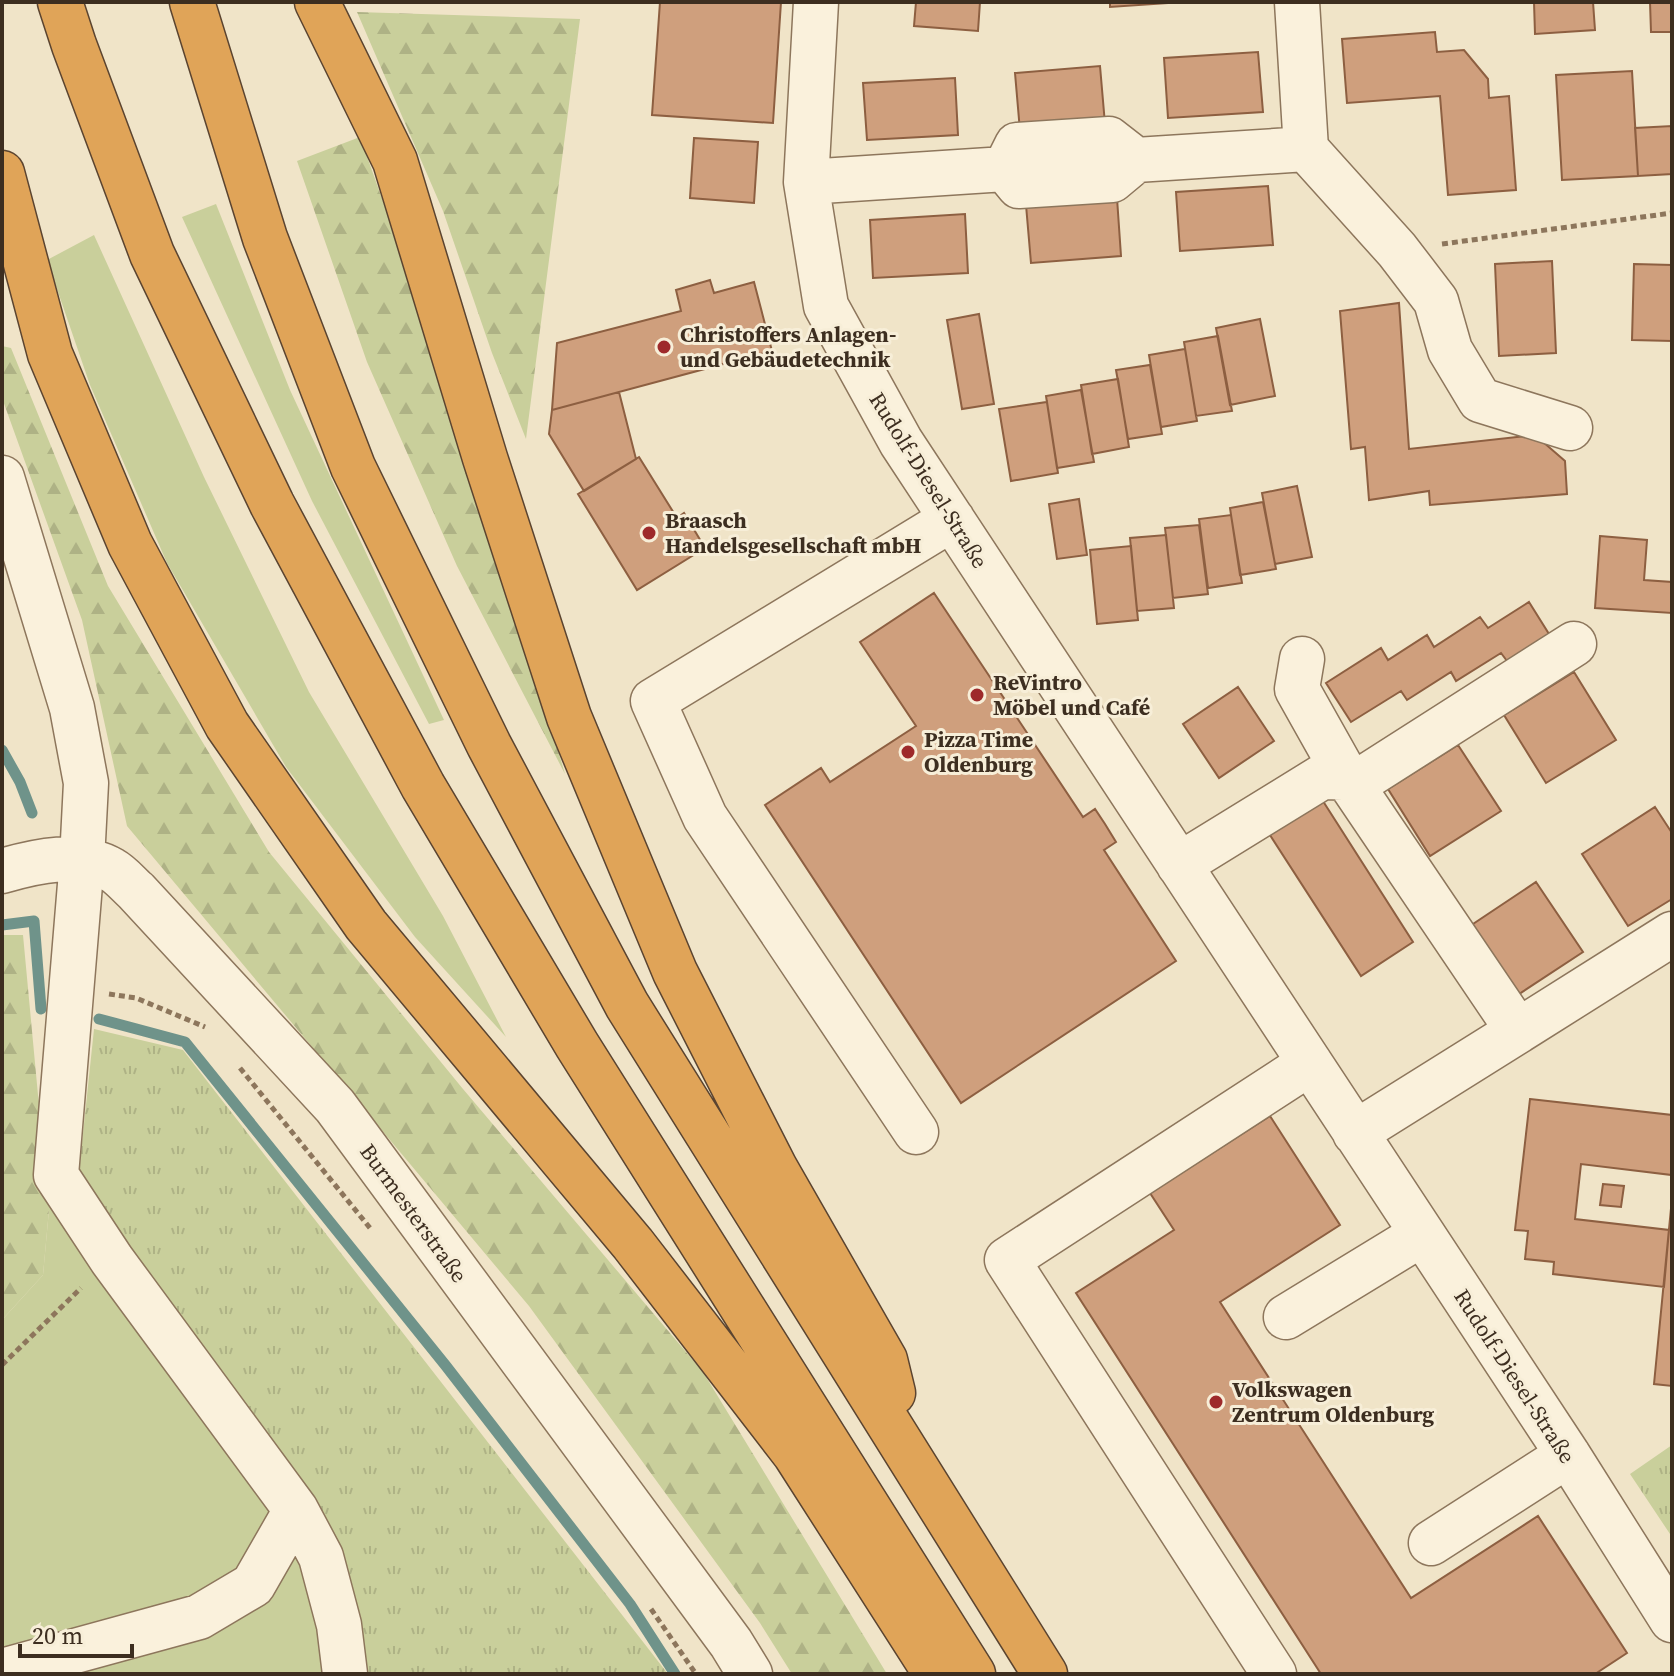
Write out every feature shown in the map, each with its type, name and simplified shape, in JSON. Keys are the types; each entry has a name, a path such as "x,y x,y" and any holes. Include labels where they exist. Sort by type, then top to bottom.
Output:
{"highway":[{"path":"60,2 152,254 272,504 423,786 577,1045 973,1674"},
{"path":"192,2 265,238 353,467 496,758 627,1005 1045,1674"},
{"path":"317,2 395,161 485,458 569,717 675,972 775,1168 885,1360 906,1449"},
{"path":"2,173 50,354 130,544 227,725 366,925 633,1244 795,1454 936,1674"}],"street":[{"name":"Rudolf-Diesel-Straße","path":"816,2 806,182 826,306 901,442 1568,1455 1672,1620"},
{"path":"1297,2 1306,149 1397,250 1436,301 1450,350 1480,400 1570,428"},
{"path":"806,182 1005,169 1017,145 1109,139 1136,160 1306,149"},
{"path":"2,478 72,708 86,783 56,1175 112,1260 296,1510 321,1557 339,1625 345,1674"},
{"path":"916,1132 705,817 653,701 952,519"},
{"path":"1179,865 1322,777 1364,778 1574,644"},
{"path":"1302,659 1297,689 1347,778 1518,1031"},
{"name":"Burmesterstraße","path":"2,871 33,862 82,860 112,870 136,891 335,1106 731,1643 750,1674"},
{"path":"1355,1133 1672,934"},
{"path":"1274,1674 1007,1260 1310,1063"},
{"path":"1286,1317 1422,1234"},
{"path":"1431,1543 1568,1455"},
{"path":"2,1671 199,1617 253,1585 296,1510"}],"path":[{"path":"1397,250 1672,213"},
{"path":"71,989 136,998 206,1028"},
{"path":"235,1063 371,1229"},
{"path":"2,1365 112,1260"},
{"path":"651,1609 696,1674"}],"green space":[{"path":"357,12 580,19 526,439 492,353 443,211"},
{"path":"360,137 448,383 565,774 457,566 367,362 297,161"},
{"path":"216,204 290,390 444,720 429,724 312,501 182,217"},
{"path":"94,235 204,477 309,692 443,916 506,1037 415,937 286,767 167,563 90,385 47,260"},
{"path":"2,346 11,348 108,586 269,852 463,1089 703,1372 887,1674 792,1674 760,1623 529,1306 127,826 82,620 2,398"},
{"path":"2,935 23,935 38,1095 51,1188 43,1275 2,1320"},
{"path":"94,1029 183,1050 668,1674 364,1674 334,1548 78,1181"},
{"path":"51,1188 308,1562 327,1674 2,1674 2,1320 43,1275"},
{"path":"1672,1445 1672,1537 1630,1474"}],"building":[{"path":"660,2 781,2 773,123 652,115"},
{"path":"916,2 980,2 978,31 914,26"},
{"path":"1110,2 1183,2 1110,7"},
{"path":"1534,2 1593,2 1595,30 1535,34"},
{"path":"1650,2 1672,2 1672,32 1651,32"},
{"path":"1435,32 1437,52 1464,50 1488,79 1489,98 1509,96 1516,190 1448,195 1440,96 1347,103 1342,39"},
{"path":"1258,52 1263,112 1168,118 1164,58"},
{"path":"1100,66 1105,124 1020,131 1015,73"},
{"path":"1632,71 1638,176 1562,180 1556,75"},
{"path":"955,78 958,135 867,140 863,83"},
{"path":"1672,126 1672,174 1638,176 1635,128"},
{"path":"694,138 758,142 754,203 690,198"},
{"path":"1268,186 1273,245 1180,251 1176,192"},
{"path":"1117,198 1121,256 1031,263 1026,205"},
{"path":"965,214 968,273 873,278 870,220"},
{"path":"1552,261 1556,353 1499,356 1495,264"},
{"path":"1634,264 1672,265 1672,341 1632,340"},
{"name":"Christoffers Anlagen- und Gebäudetechnik","path":"710,280 714,293 754,282 772,351 552,410 557,343 681,311 676,290"},
{"path":"1399,303 1409,449 1535,435 1565,461 1567,494 1430,505 1429,491 1369,500 1365,447 1351,449 1340,311"},
{"path":"979,314 994,404 962,409 947,320"},
{"path":"1260,319 1275,396 1230,405 1216,328"},
{"path":"1218,336 1232,411 1196,416 1184,342"},
{"path":"1185,349 1197,421 1161,427 1149,355"},
{"path":"1150,365 1162,434 1128,439 1116,370"},
{"path":"1118,379 1129,447 1092,454 1081,385"},
{"path":"1081,390 1094,462 1057,468 1046,396"},
{"path":"619,392 636,459 584,491 549,434 552,410"},
{"path":"1047,402 1058,473 1011,481 999,409"},
{"name":"Braasch Handelsgesellschaft mbH","path":"639,457 677,518 684,513 705,548 637,590 578,494"},
{"path":"1297,486 1312,557 1275,564 1262,493"},
{"path":"1079,499 1087,555 1057,559 1049,504"},
{"path":"1263,502 1276,569 1240,575 1230,508"},
{"path":"1231,515 1242,583 1208,588 1199,519"},
{"path":"1199,525 1208,594 1173,598 1165,528"},
{"path":"1166,535 1174,608 1137,611 1130,538"},
{"path":"1600,536 1647,540 1644,580 1672,582 1672,613 1595,608"},
{"path":"1131,546 1138,620 1097,624 1090,550"},
{"path":"934,593 1083,817 1095,809 1105,824 1116,842 1104,850 1176,961 961,1103 765,805 821,768 830,782 916,726 860,642"},
{"path":"1529,602 1549,634 1507,661 1501,653 1456,681 1451,672 1407,700 1401,691 1351,722 1326,683 1381,648 1388,660 1427,635 1434,647 1480,617 1488,628"},
{"path":"1574,672 1616,740 1546,783 1504,715"},
{"path":"1238,687 1274,741 1219,778 1183,724"},
{"path":"1458,745 1501,811 1430,856 1388,789"},
{"path":"1321,798 1413,942 1361,976 1268,832"},
{"path":"1655,807 1672,833 1672,899 1628,926 1582,854"},
{"path":"1536,882 1583,952 1513,998 1467,928"},
{"path":"1530,1099 1672,1115 1672,1175 1581,1164 1575,1219 1669,1230 1664,1287 1553,1274 1554,1262 1525,1259 1528,1231 1515,1230"},
{"name":"Volkswagen Zentrum Oldenburg","path":"1270,1116 1340,1225 1220,1302 1411,1598 1538,1516 1627,1653 1595,1674 1321,1674 1076,1293 1174,1230 1150,1193"},
{"path":"1603,1184 1624,1186 1621,1207 1600,1205"},
{"path":"1672,1198 1672,1386 1654,1384"}],"waterway":[{"path":"2,750 20,782 32,813"},
{"path":"2,925 34,921 41,1009"},
{"path":"99,1019 185,1042 446,1366 630,1604 675,1674"}],"place":[{"name":"Christoffers Anlagen- und Gebäudetechnik","path":"664,347"},
{"name":"Braasch Handelsgesellschaft mbH","path":"649,533"},
{"name":"ReVintro Möbel und Café","path":"977,695"},
{"name":"Pizza Time Oldenburg","path":"908,752"},
{"name":"Volkswagen Zentrum Oldenburg","path":"1216,1402"}]}
